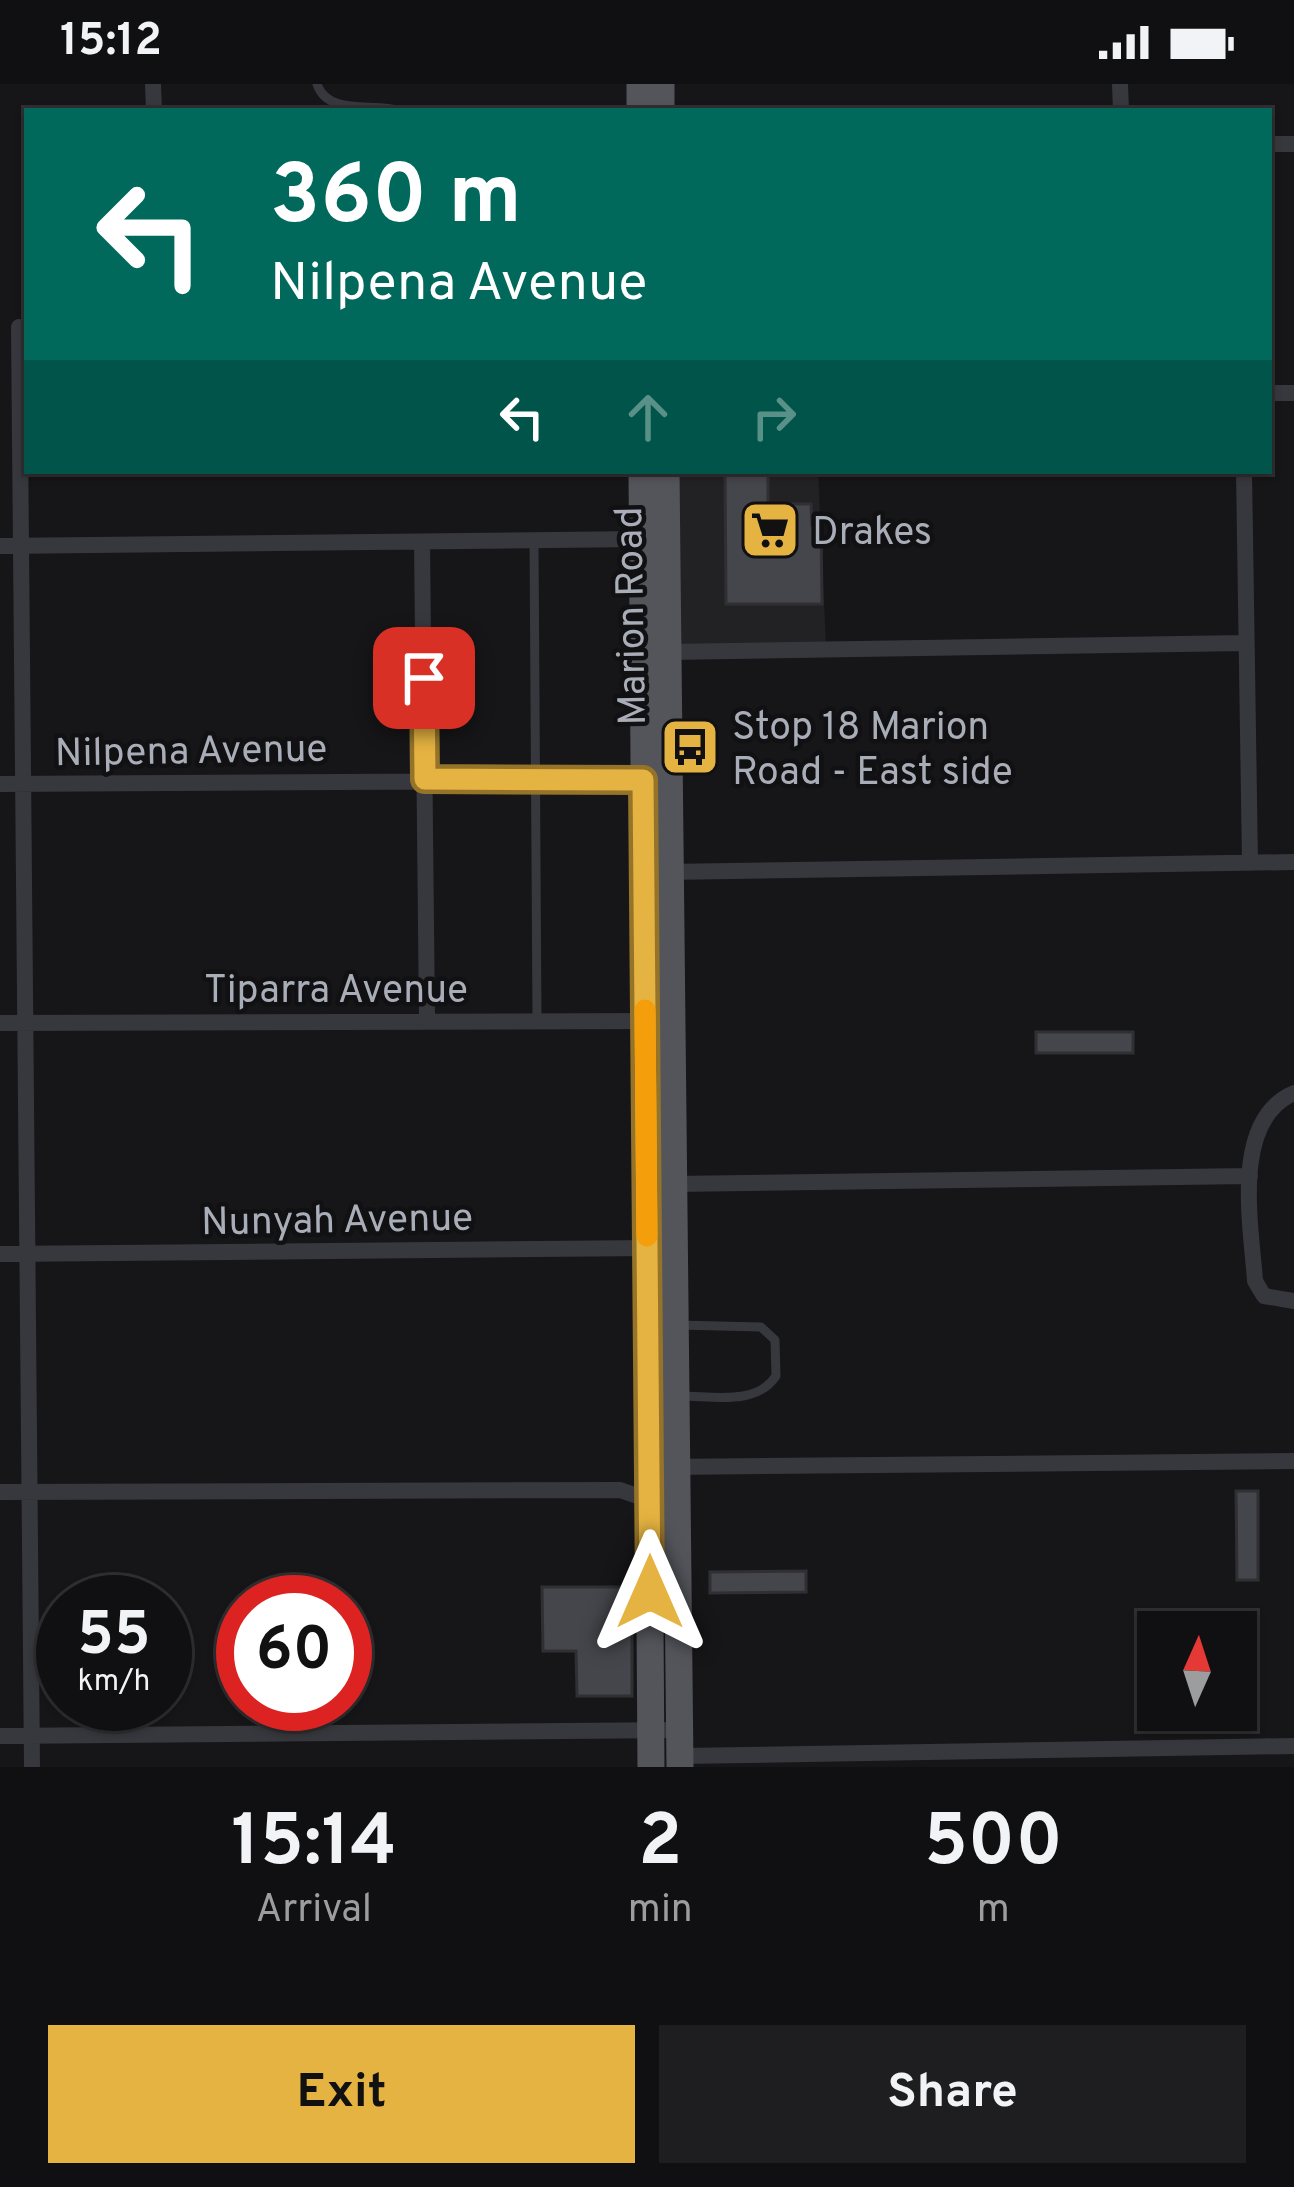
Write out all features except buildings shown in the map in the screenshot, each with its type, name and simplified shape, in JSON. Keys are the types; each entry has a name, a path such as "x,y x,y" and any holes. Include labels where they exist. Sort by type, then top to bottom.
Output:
{"main road":[{"name":"Marion Road","path":"642,474 643,626 656,780 663,1467 680,1751"},
{"name":"Marion Road","path":"656,780 668,652 666,474"},
{"path":"643,626 668,652"},
{"name":"Marion Road","path":"652,1767 649,1500 663,1467 675,1396 675,1324 661,1248 673,1184 659,1021"}],"street":[{"path":"15,327 32,1767"},
{"path":"1244,474 1250,863"},
{"path":"0,546 644,538"},
{"path":"422,542 427,1020"},
{"path":"668,652 1245,643"},
{"name":"Nilpena Avenue","path":"0,784 656,780"},
{"path":"657,872 1294,862"},
{"name":"Tiparra Avenue","path":"0,1023 659,1021"},
{"path":"1294,1093 1270,1106 1265,1115 1251,1149 1250,1176 1257,1288 1274,1300 1294,1300"},
{"path":"673,1184 1250,1176"},
{"name":"Nunyah Avenue","path":"0,1254 661,1248"},
{"path":"663,1467 1294,1461"},
{"path":"0,1492 620,1490 649,1500"},
{"path":"0,1736 651,1730 680,1751 709,1754 1294,1746"}],"lane":[{"path":"317,84 326,99 367,108"},
{"path":"533,540 537,1020"},
{"path":"675,1324 761,1327 775,1340 776,1376 752,1396 675,1396"}],"shaded area":[{"path":"669,474 818,474 826,646 668,644"}],"slow traffic":[{"path":"645,1010 647,1236"}],"place":[{"name":"Drakes","path":"770,530"},
{"name":"Stop 18 Marion Road - East side","path":"690,747"}],"route":[{"path":"424,678 425,779 643,780 650,1592"}]}
